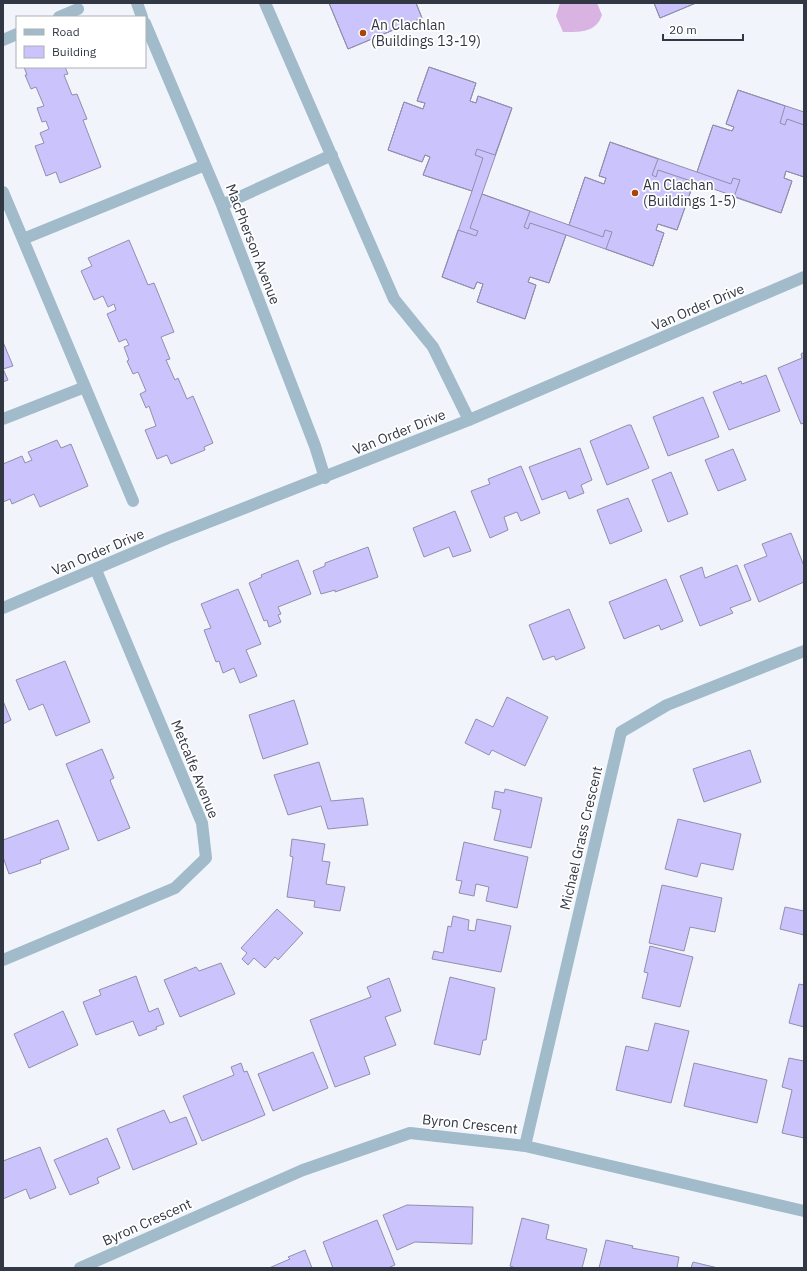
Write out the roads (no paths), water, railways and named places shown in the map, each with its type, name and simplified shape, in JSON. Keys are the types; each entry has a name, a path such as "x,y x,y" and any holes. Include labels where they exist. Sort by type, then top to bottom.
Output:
{"street":[{"path":"136,3 142,16"},
{"path":"265,3 394,299 433,347 470,420"},
{"path":"61,16 78,9"},
{"name":"MacPherson Avenue","path":"146,25 222,205 315,446 324,478"},
{"path":"3,40 16,34"},
{"path":"222,205 332,155"},
{"path":"24,239 205,166"},
{"path":"3,192 133,501"},
{"name":"Van Order Drive","path":"3,608 96,570 168,538 470,420 804,277"},
{"path":"3,419 85,387"},
{"name":"Metcalfe Avenue","path":"3,960 175,888 206,858 202,823 96,570"},
{"name":"Michael Grass Crescent","path":"525,1146 621,732 667,705 804,651"},
{"name":"Byron Crescent","path":"80,1268 303,1170 410,1133 525,1146 804,1210"}],"place":[{"name":"An Clachlan (Buildings 13-19)","path":"363,33"},
{"name":"An Clachan (Buildings 1-5)","path":"635,193"}]}
